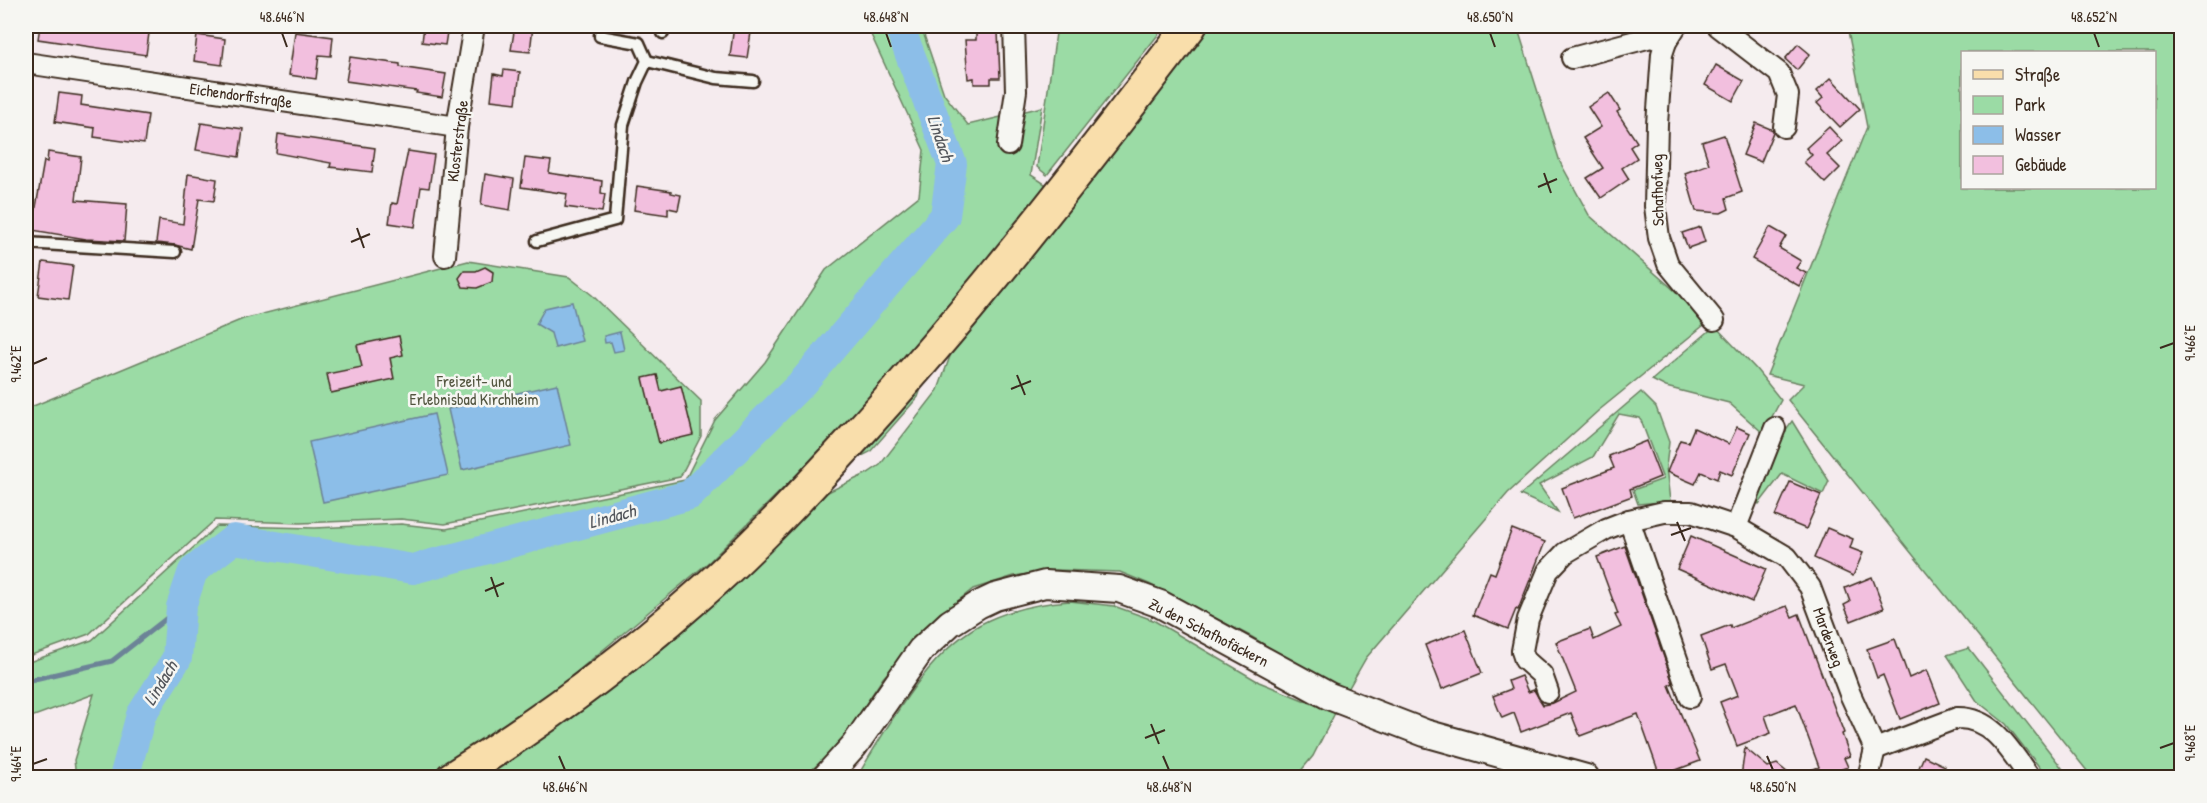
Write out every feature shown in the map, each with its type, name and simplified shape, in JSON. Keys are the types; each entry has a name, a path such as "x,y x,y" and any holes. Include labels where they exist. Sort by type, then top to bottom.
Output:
{"main road":[{"path":"452,777 546,717 606,673 693,600 780,517 883,407 937,345 1053,202 1190,26"}],"street":[{"name":"Klosterstraße","path":"445,256 457,127 474,26"},
{"path":"1008,145 1016,91 1014,26"},
{"path":"1718,26 1779,73 1788,95 1784,127"},
{"name":"Schafhofweg","path":"1572,58 1671,34"},
{"name":"Schafhofweg","path":"1671,34 1662,54 1657,124 1655,206 1659,238 1668,264 1714,320"},
{"name":"Eichendorffstraße","path":"26,63 457,127"},
{"path":"1736,527 1776,428"},
{"name":"Marderweg","path":"1548,692 1542,675 1525,660 1522,651 1528,619 1548,571 1565,553 1606,529 1629,520 1664,512 1691,512 1736,527 1787,557 1810,586 1850,694 1875,749"},
{"path":"1629,520 1690,697"},
{"name":"Zu den Schafhofäckern","path":"825,777 854,746 921,650 950,623 978,604 995,597 1045,584 1119,589 1160,604 1329,696 1425,733 1574,776"},
{"path":"1868,777 1875,749 1957,718 1968,717 1983,724 1999,736 2030,777"}],"lane":[{"path":"537,241 615,220 623,125 637,82 647,61 639,43 600,36 601,26"},
{"path":"647,61 716,78 753,81"},
{"path":"26,243 175,252"}],"green space":[{"path":"867,26 921,26 944,94 968,125 1042,107 1031,175 1051,188 872,400 710,561 514,724 425,777 76,777 74,760 94,694 26,719 26,663 92,640 217,526 315,528 401,524 446,529 685,480 715,420 765,362 826,270 919,196 924,150"},
{"path":"1057,26 1165,26 1047,175 1037,167"},
{"path":"1208,26 1517,26 1560,162 1589,215 1709,321 1598,411 1508,493 1366,658 1347,691 1331,686 1252,637 1149,584 1120,572 1056,570 1014,576 973,589 934,620 883,678 839,745 804,777 481,778 552,731 667,645 811,500 880,465 938,390 954,345"},
{"path":"1847,26 2181,26 2181,777 2092,777 1788,400 1804,384 1767,375 1867,127"},
{"name":"Freizeit- und Erlebnisbad Kirchheim","path":"468,261 569,277 592,295 701,401 701,436 680,477 445,524 401,519 300,523 215,520 89,634 26,657 26,409 243,319"},
{"path":"1715,326 1756,369 1781,400 1763,433 1729,403 1666,387 1652,380"},
{"path":"924,380 918,397 870,452 846,464"},
{"path":"1641,392 1656,407 1669,442 1666,467 1670,501 1638,504 1633,490 1663,479 1640,418 1619,414 1593,457 1539,485 1558,512 1520,495"},
{"path":"1792,421 1829,481 1823,494 1782,474 1759,504 1754,500 1780,438"},
{"path":"1070,601 1114,606 1153,620 1259,682 1335,713 1313,756 1295,778 857,777 913,688 948,648 968,632 1009,612"},
{"path":"1969,648 2069,777 2047,777 2006,724 1977,701 1947,655"}],"water":[{"path":"572,302 582,341 555,348 551,333 536,324 545,308"},
{"path":"620,332 624,350 614,352 611,342 605,343 604,336"},
{"path":"557,384 571,445 462,470 448,409"},
{"path":"434,414 448,475 323,502 309,442"}],"building":[{"path":"40,26 150,26 146,55 38,39"},
{"path":"424,26 448,26 445,45 422,42"},
{"path":"515,26 533,26 530,52 511,50"},
{"path":"734,26 752,26 747,58 730,56"},
{"path":"295,32 333,37 331,56 319,55 316,79 289,75"},
{"path":"998,32 1000,78 991,78 991,84 974,84 974,78 968,79 965,40 976,40 976,33"},
{"path":"197,35 225,39 222,65 194,61"},
{"path":"1798,44 1810,54 1797,70 1785,59"},
{"path":"350,57 400,64 400,67 446,74 442,97 416,93 417,91 346,81"},
{"path":"1716,65 1744,81 1733,101 1705,85"},
{"path":"504,70 520,72 516,103 491,100 494,74 503,76"},
{"path":"1831,78 1860,109 1840,127 1817,103 1823,98 1817,91"},
{"path":"59,93 82,96 81,105 148,115 144,144 94,137 95,128 55,122"},
{"path":"1609,93 1620,110 1617,112 1637,142 1630,147 1637,158 1622,168 1629,179 1601,198 1587,178 1603,168 1583,138 1601,127 1588,107"},
{"path":"201,123 243,129 239,157 196,150"},
{"path":"1756,123 1773,130 1761,162 1743,155"},
{"path":"1829,127 1842,141 1827,155 1840,168 1825,183 1804,162 1812,155 1806,148"},
{"path":"278,134 375,148 372,172 330,167 331,163 276,153"},
{"path":"1724,135 1742,192 1726,198 1729,209 1721,213 1696,211 1685,173 1709,164 1702,142"},
{"path":"408,151 434,155 429,188 421,187 415,227 389,223 392,203 397,204"},
{"path":"48,152 81,157 76,200 127,204 124,241 86,239 32,230 44,161 47,162"},
{"path":"525,158 551,161 549,173 602,181 601,193 605,194 602,212 565,207 567,194 521,187"},
{"path":"188,174 217,179 214,201 199,199 191,249 156,243 159,220 183,224"},
{"path":"485,174 514,179 510,210 481,205"},
{"path":"637,186 671,191 671,193 681,195 678,210 668,208 668,215 634,210"},
{"path":"1700,227 1705,242 1688,248 1682,233"},
{"path":"1770,227 1786,236 1779,248 1801,261 1796,268 1806,273 1799,286 1752,259"},
{"path":"43,262 73,266 68,300 38,296"},
{"path":"485,267 493,272 492,282 477,288 463,287 459,278 464,271 476,271"},
{"path":"399,336 403,355 390,358 394,379 331,393 327,374 362,367 357,345"},
{"path":"657,375 661,391 681,386 693,435 659,443 643,378"},
{"path":"1737,427 1750,433 1732,475 1720,470 1717,479 1701,472 1695,484 1667,472 1680,440 1688,442 1694,428 1729,444"},
{"path":"1646,441 1660,477 1630,489 1632,496 1573,518 1562,488 1614,468 1609,456"},
{"path":"1790,482 1821,495 1806,529 1775,516"},
{"path":"1827,528 1853,539 1850,548 1863,553 1853,576 1814,558"},
{"path":"1512,529 1545,542 1508,629 1473,615 1490,572 1495,574"},
{"path":"1691,536 1766,569 1752,602 1677,569"},
{"path":"1625,546 1673,683 1669,685 1700,761 1660,776 1638,714 1580,736 1571,713 1521,732 1514,713 1502,718 1493,696 1511,689 1508,681 1521,676 1528,692 1534,690 1543,705 1553,703 1576,692 1556,642 1590,629 1594,640 1621,627 1597,557"},
{"path":"1872,577 1884,608 1851,621 1844,605 1850,602 1845,588"},
{"path":"1787,606 1792,617 1799,614 1844,733 1842,734 1850,756 1844,758 1848,767 1839,770 1842,777 1794,776 1819,767 1796,704 1765,716 1771,733 1737,746 1720,702 1738,695 1726,664 1712,669 1701,636 1730,625 1731,628"},
{"path":"1465,630 1482,673 1442,689 1425,645"},
{"path":"1895,639 1909,678 1927,670 1940,703 1900,719 1883,675 1877,678 1867,649"},
{"path":"1745,748 1768,767 1777,764 1793,777 1741,777"},
{"path":"1924,756 1945,766 1940,777 1915,777"}],"waterway":[{"name":"Lindach","path":"124,778 141,715 177,658 181,607 193,571 234,539 413,569 690,495 802,383 945,216 952,164 899,26"},
{"path":"26,681 112,661 181,607"}]}
